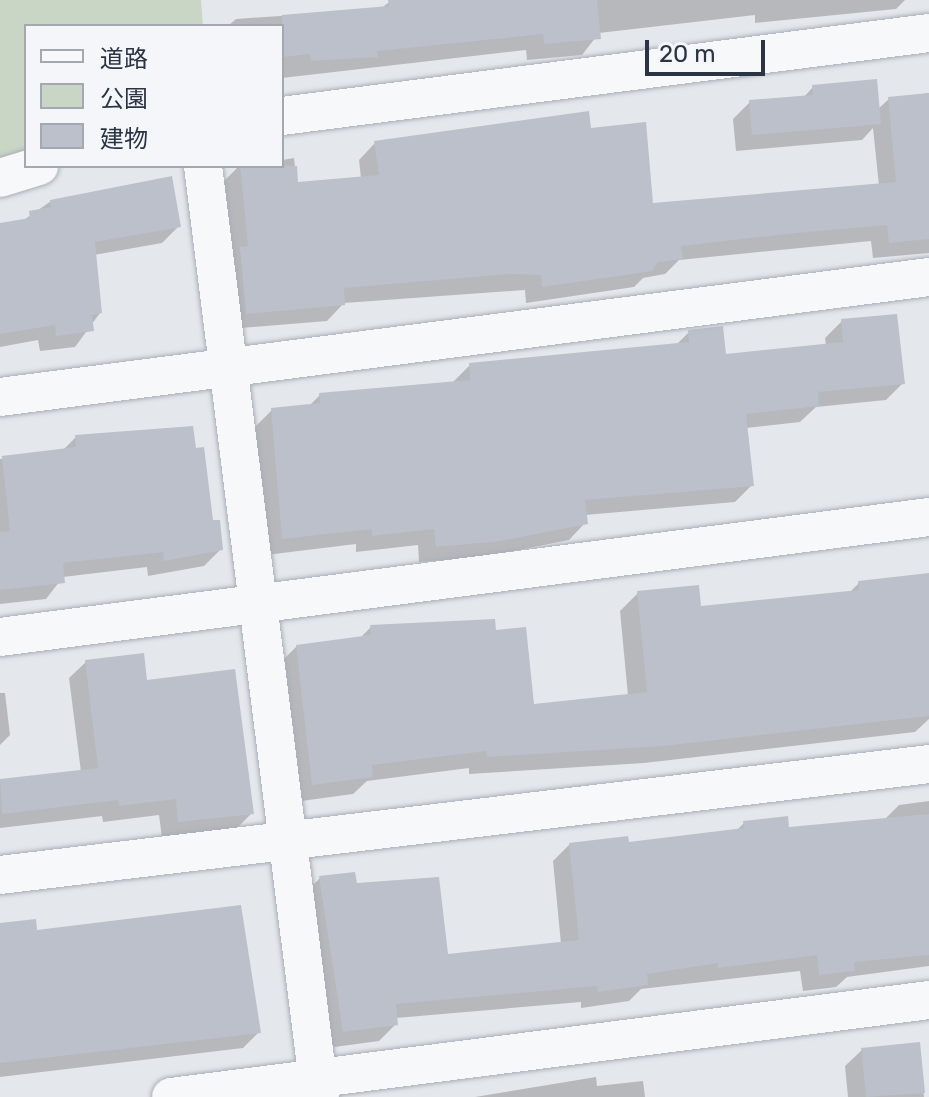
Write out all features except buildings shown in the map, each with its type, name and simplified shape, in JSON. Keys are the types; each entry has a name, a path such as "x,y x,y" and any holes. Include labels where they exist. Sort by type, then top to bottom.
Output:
{"street":[{"path":"284,116 929,33"},
{"path":"0,178 32,168"},
{"path":"203,168 231,364 319,1087"},
{"path":"0,397 231,364 929,277"},
{"path":"0,637 259,601 929,517"},
{"path":"0,875 288,838 929,764"},
{"path":"171,1097 319,1087 929,1000"}],"green space":[{"path":"0,0 201,0 203,24 24,24 24,157 0,164"}]}
